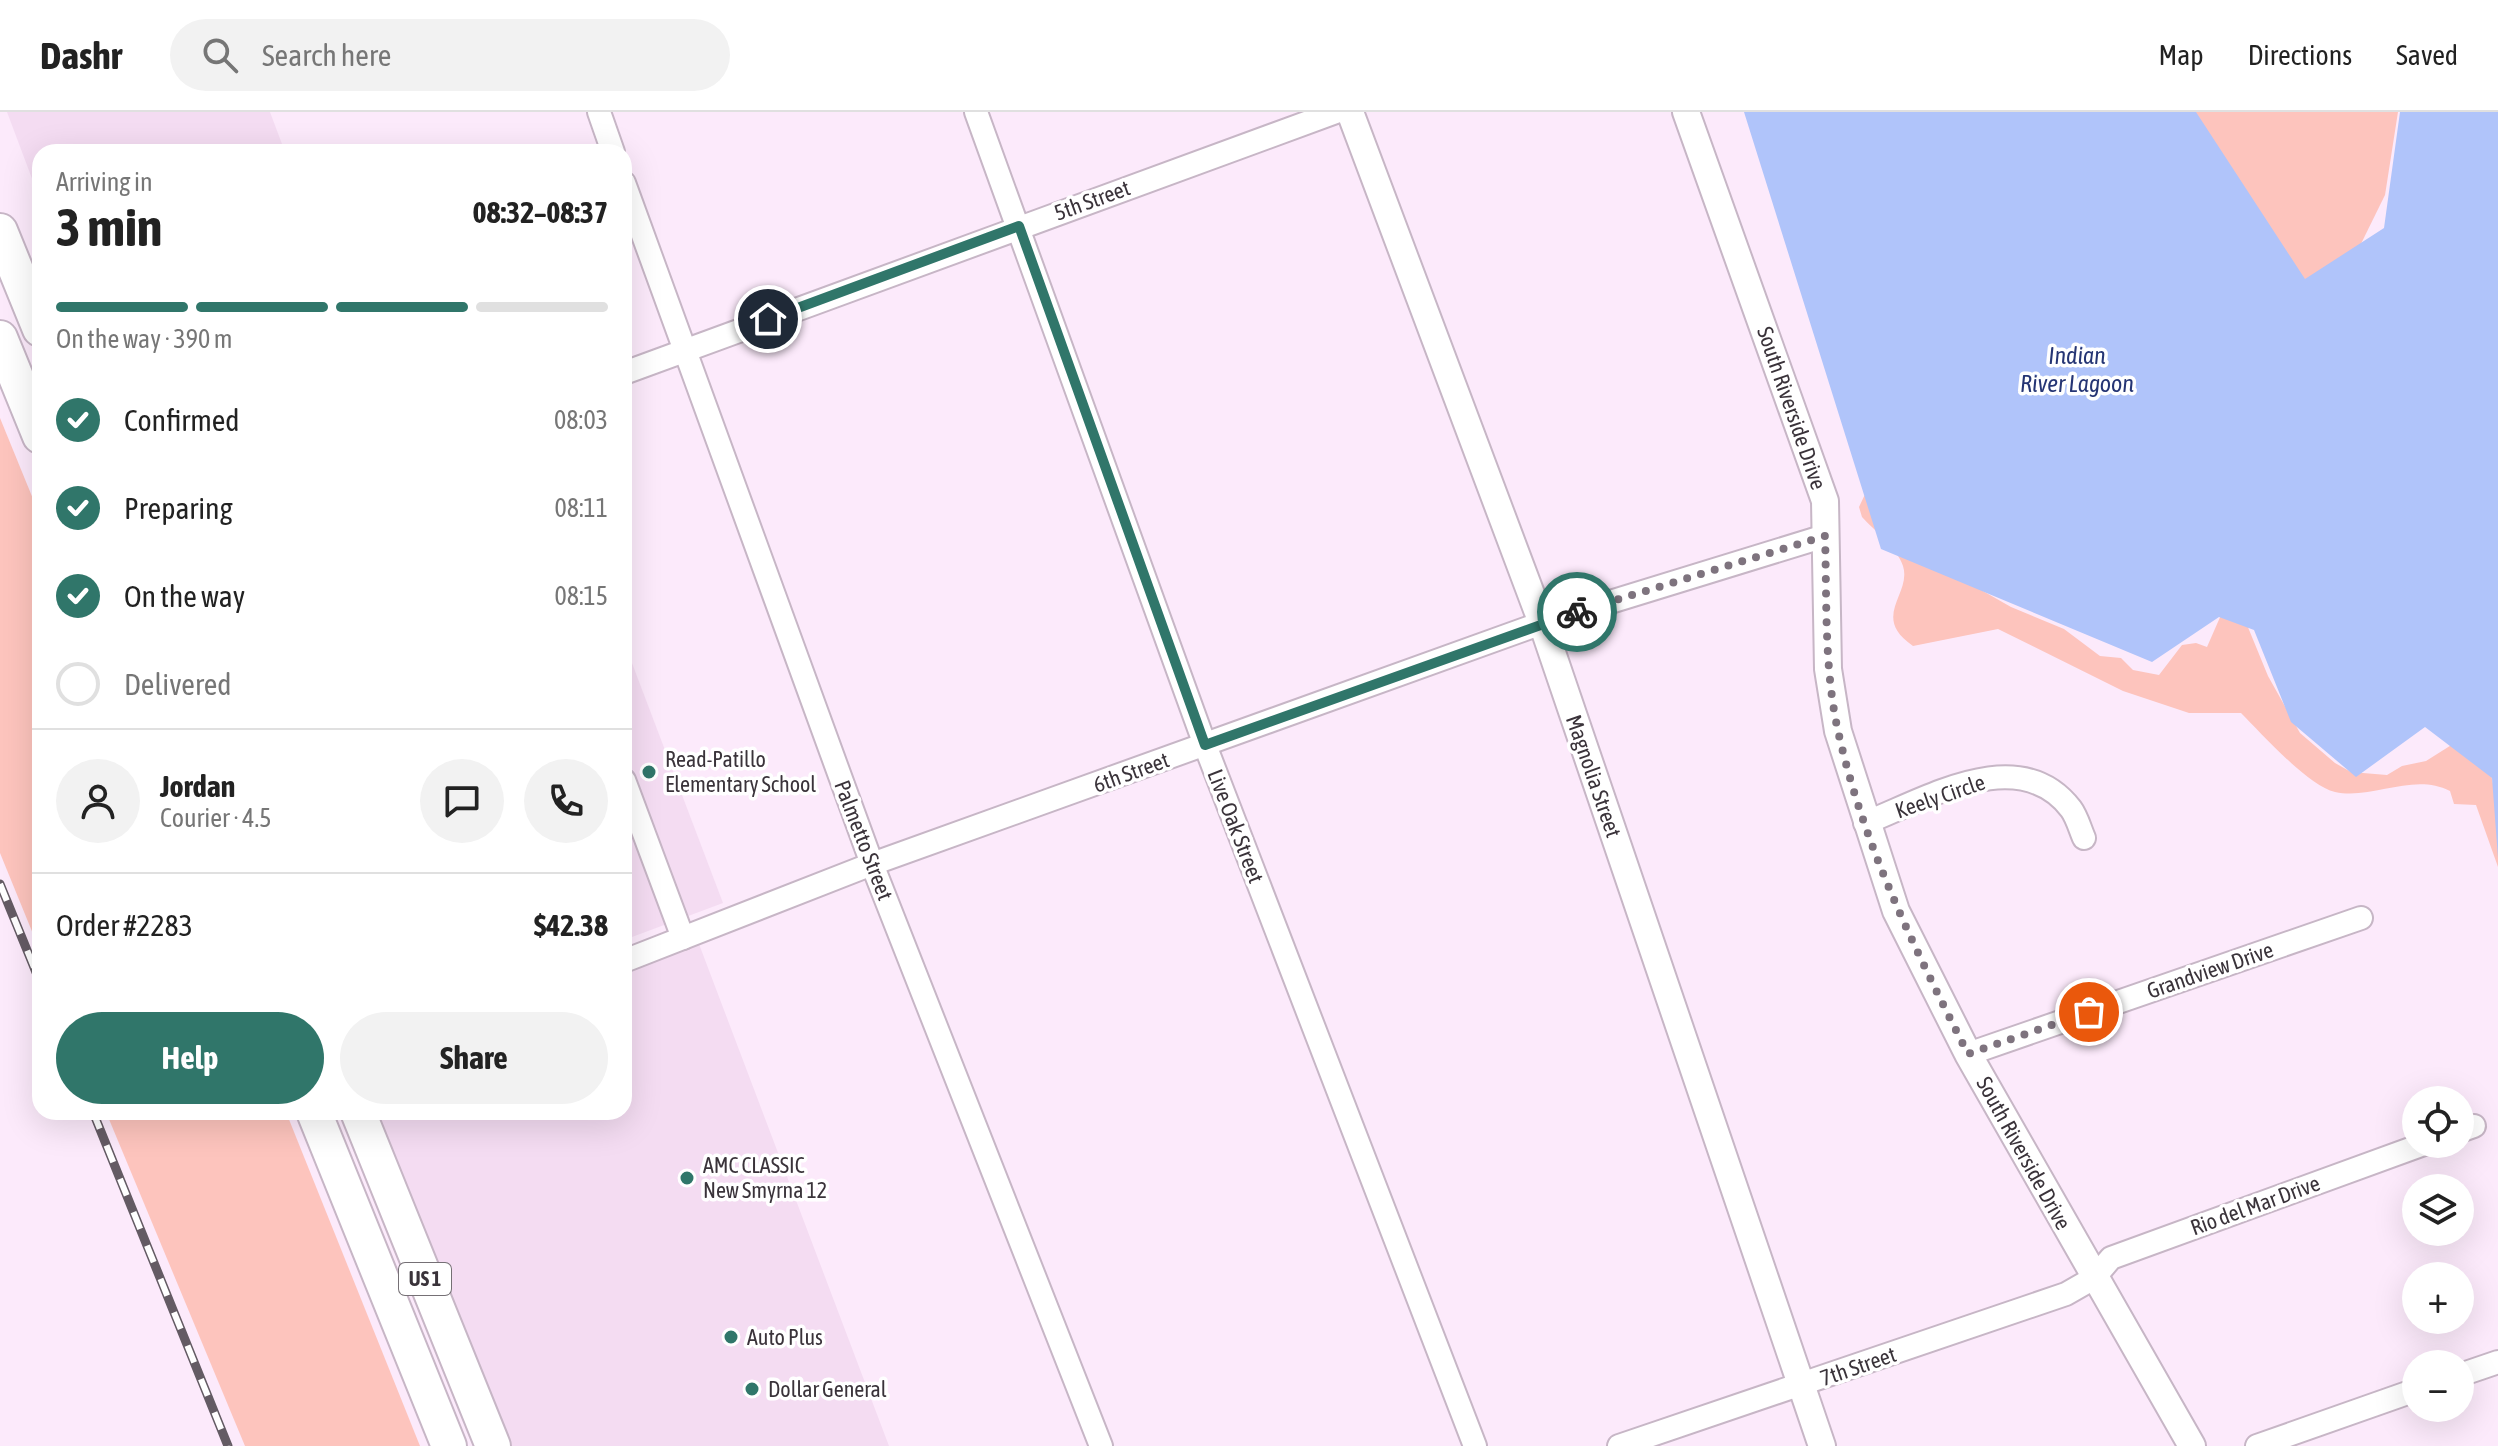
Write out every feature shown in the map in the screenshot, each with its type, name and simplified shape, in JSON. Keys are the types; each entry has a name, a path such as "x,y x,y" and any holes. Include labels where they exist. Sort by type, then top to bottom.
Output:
{"main road":[{"path":"0,231 32,309"},
{"path":"0,338 32,416"},
{"name":"US 1","path":"317,1120 448,1444"},
{"name":"US 1","path":"361,1120 489,1437"}],"street":[{"path":"599,112 610,144"},
{"name":"Live Oak Street","path":"976,112 1205,745 1475,1446"},
{"name":"5th Street","path":"632,370 1336,112"},
{"name":"Magnolia Street","path":"1350,112 1542,623 1822,1446"},
{"name":"South Riverside Drive","path":"1686,112 1825,501 1828,669 1838,731 1865,823 1896,911 1968,1054 2192,1446"},
{"name":"Palmetto Street","path":"632,205 872,864 1101,1446"},
{"name":"6th Street","path":"632,958 872,864 1542,623 1825,536"},
{"name":"Keely Circle","path":"1865,823 1979,778 2011,776 2043,786 2071,809 2084,838"},
{"path":"632,801 683,938"},
{"name":"Grandview Drive","path":"1968,1054 2361,918"},
{"name":"Rio del Mar Drive","path":"2094,1278 2111,1258 2402,1152"},
{"name":"7th Street","path":"1619,1446 2066,1294 2094,1278"},
{"path":"2474,1370 2498,1362"},
{"path":"2257,1446 2402,1395"},
{"path":"448,1444 489,1437"}],"shaded area":[{"path":"7,112 270,112 282,144 32,144 32,179"},
{"path":"2187,112 2398,112 2385,195 2355,256 2306,286"},
{"path":"0,418 32,496 32,931 0,853"},
{"path":"1868,488 1946,570 2011,607 2064,629 2100,656 2121,658 2133,670 2159,675 2182,645 2196,643 2207,647 2221,615 2245,620 2268,676 2300,733 2335,763 2351,772 2387,775 2402,766 2426,761 2453,744 2491,774 2498,809 2498,867 2476,805 2454,804 2450,791 2422,784 2364,793 2335,792 2311,780 2241,713 2189,713 2123,691 1998,629 1913,646 1901,635 1893,615 1902,586 1903,566 1891,546 1862,517 1859,507"},
{"name":"Read-Patillo Elementary School","path":"632,663 723,903 632,937"},
{"path":"699,944 889,1446 505,1446 372,1120 632,1120 632,970"},
{"path":"109,1120 289,1120 420,1446 245,1446"}],"water":[{"name":"Indian River Lagoon","path":"1744,112 2196,112 2305,279 2384,228 2400,112 2498,112 2498,858 2492,778 2425,727 2356,777 2291,722 2254,630 2219,617 2152,662 1881,549"}],"railway":[{"path":"0,884 32,962"},
{"path":"96,1120 228,1446"}],"way so far":[{"path":"1577,612 1825,536 1828,669 1838,731 1865,823 1896,911 1968,1054 2089,1012"}],"place":[{"name":"Read-Patillo Elementary School","path":"649,772"},
{"name":"AMC CLASSIC New Smyrna 12","path":"687,1178"},
{"name":"Auto Plus","path":"731,1337"},
{"name":"Dollar General","path":"752,1389"}],"route":[{"path":"768,319 1019,226 1205,745 1577,612"}]}
